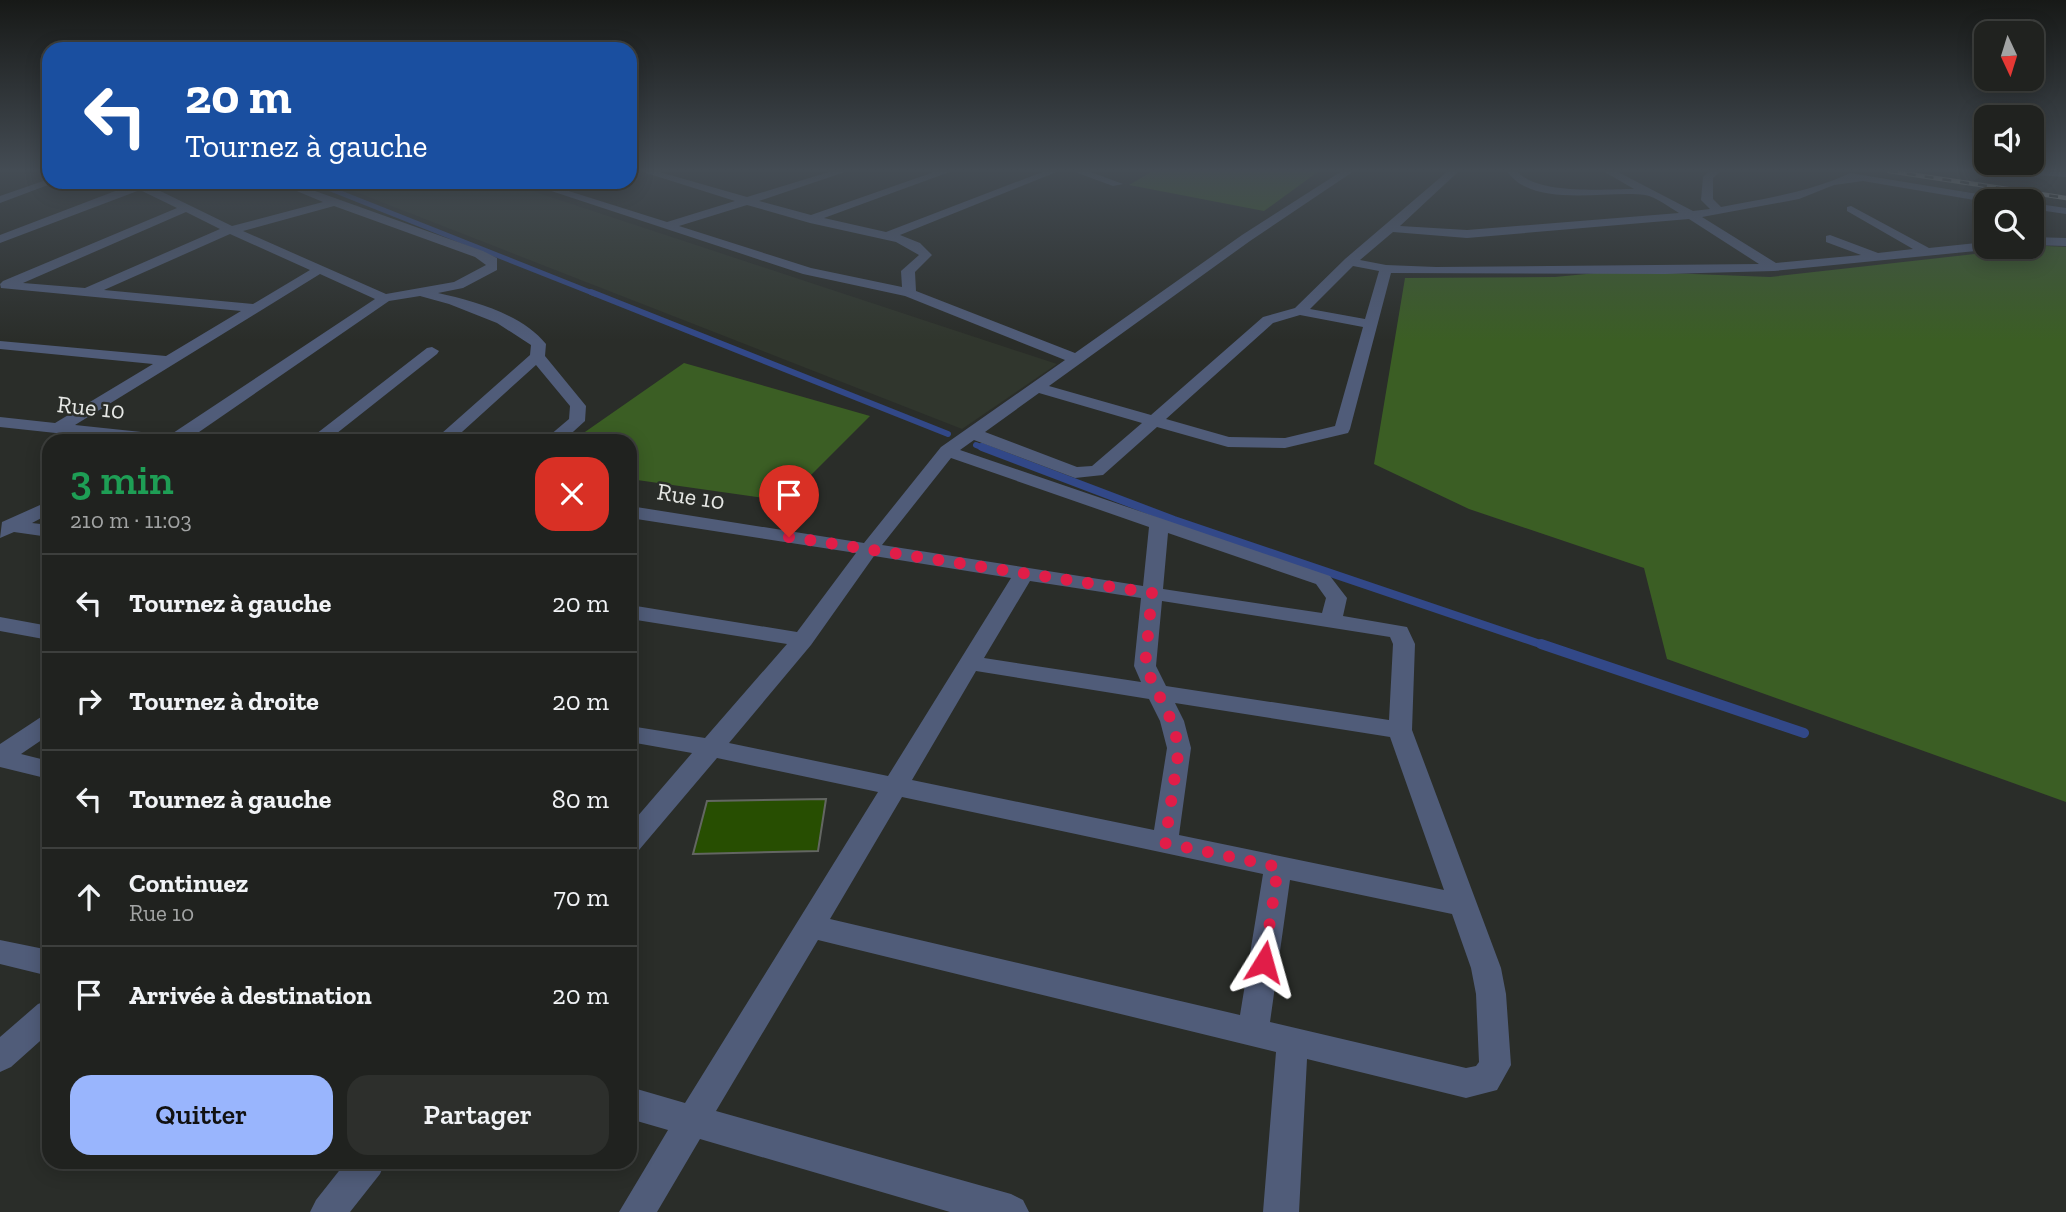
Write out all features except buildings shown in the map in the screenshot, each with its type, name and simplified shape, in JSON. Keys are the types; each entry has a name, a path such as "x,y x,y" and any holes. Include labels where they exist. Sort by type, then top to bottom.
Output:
{"street":[{"path":"0,239 29,228"},
{"path":"4,284 140,228"},
{"path":"226,228 385,298"},
{"path":"88,292 240,228"},
{"path":"185,434 385,298 421,293 471,280 492,267 492,261 479,254 402,228"},
{"path":"672,228 808,271 909,293 1077,359"},
{"path":"849,228 921,247 926,255 908,271 909,293"},
{"path":"887,236 909,228"},
{"path":"637,835 803,640 869,549 947,451 1262,228"},
{"path":"1300,311 1389,228 1457,234 1545,228"},
{"path":"1713,228 1774,267"},
{"path":"1884,228 1927,252"},
{"path":"1830,239 1880,257"},
{"path":"2044,241 2066,242"},
{"path":"1350,262 1386,269 1460,271 1774,267 1974,247"},
{"path":"58,428 320,269"},
{"path":"1036,387 1228,442 1284,443 1342,429 1386,269"},
{"path":"4,284 256,308"},
{"path":"421,293 469,307 531,335 539,344 537,356 450,434"},
{"path":"972,433 1074,473 1097,471 1268,320 1300,311 1371,324"},
{"path":"0,345 168,361"},
{"path":"325,434 432,351"},
{"path":"537,356 578,405 577,421 561,434"},
{"name":"Rue 10","path":"0,422 112,434"},
{"path":"947,451 1323,580 1337,598 1331,621"},
{"path":"4,528 42,509"},
{"name":"Rue 10","path":"637,513 1399,632 1404,644 1400,730"},
{"path":"1159,523 1145,666 1172,722 1179,748 1165,843"},
{"path":"4,528 42,531"},
{"path":"637,1212 1024,573"},
{"path":"637,613 803,640"},
{"path":"0,624 42,632"},
{"path":"810,926 1465,1083 1486,1079 1495,1065 1491,994 1486,968 1400,730 970,663"},
{"path":"0,757 42,728"},
{"path":"637,735 711,748 1463,905"},
{"path":"0,757 42,767"},
{"path":"1253,1033 1278,867"},
{"path":"0,952 42,961"},
{"path":"0,1057 42,1020"},
{"path":"1280,1212 1292,1043"},
{"path":"637,1105 1011,1212"},
{"path":"328,1212 362,1169"}],"shaded area":[{"path":"447,228 643,228 1057,364 962,429"}],"green space":[{"path":"2044,246 2066,247 2066,802 1667,659 1644,568 1469,509 1374,464 1405,278 1555,277 1617,271 1770,277 1974,254 1974,259 2044,259"},
{"path":"684,363 870,416 785,501 637,480 637,434 582,434"}],"waterway":[{"path":"428,228 595,294"},
{"path":"591,292 948,434"},
{"path":"976,445 986,449"},
{"path":"982,447 1174,520 1546,646"},
{"path":"1541,644 1804,733"}],"route":[{"path":"789,537 1152,593 1145,666 1172,722 1179,748 1165,843 1278,867 1264,962"}]}
